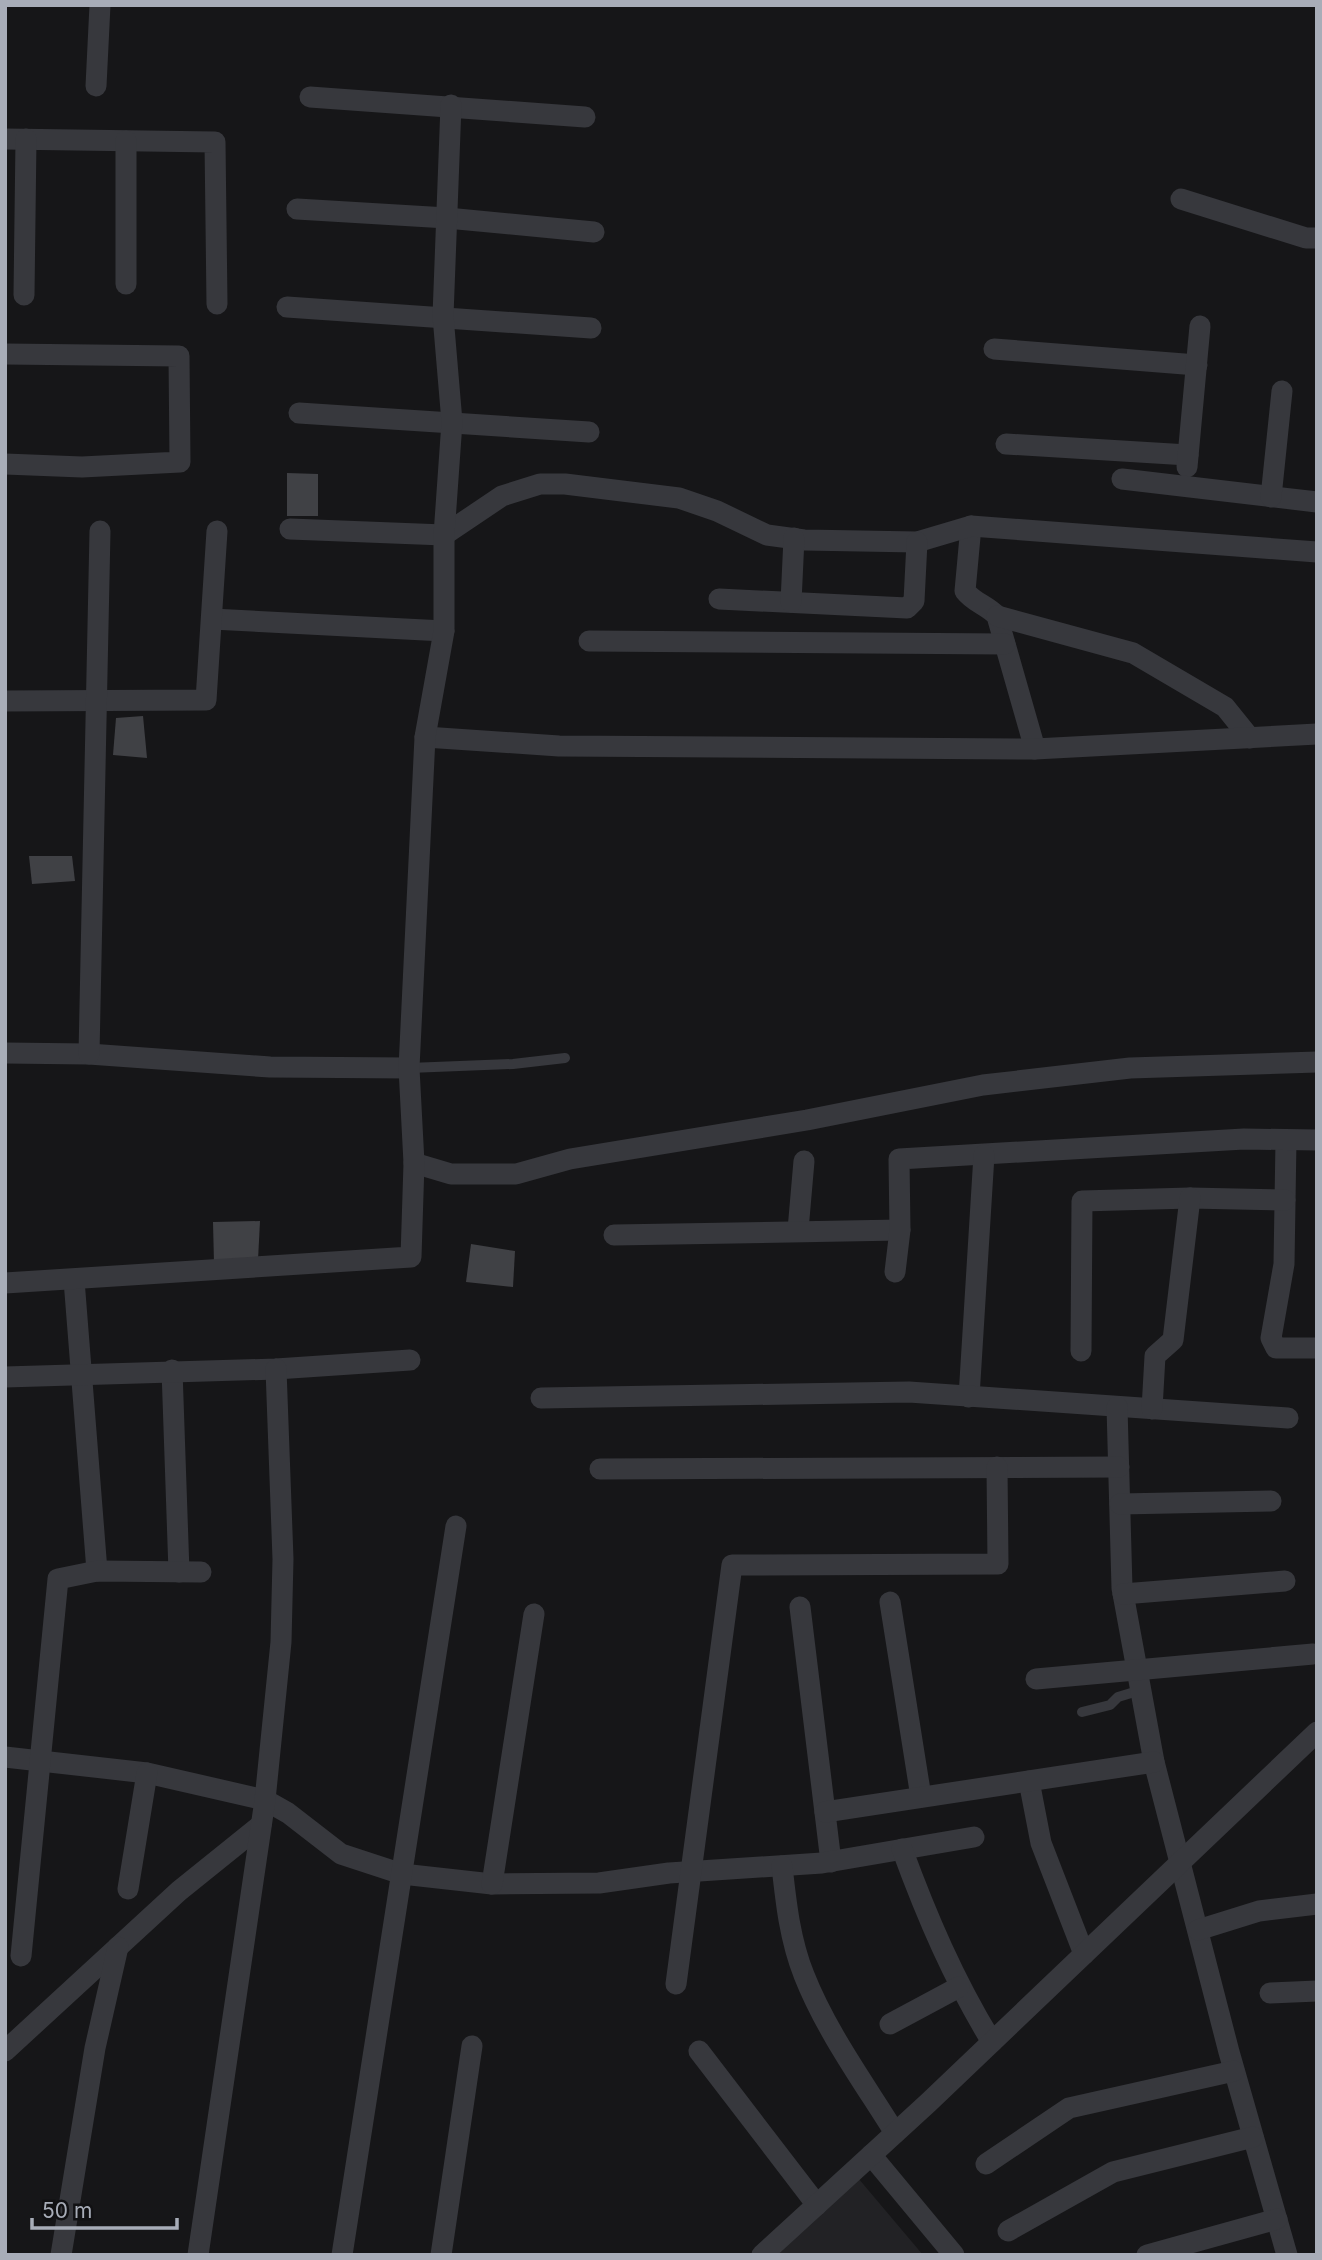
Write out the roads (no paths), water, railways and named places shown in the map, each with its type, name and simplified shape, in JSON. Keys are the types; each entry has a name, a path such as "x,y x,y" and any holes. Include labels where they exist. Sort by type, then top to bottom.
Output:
{"street":[{"path":"96,86 100,5"},
{"path":"310,97 451,105 585,117"},
{"path":"5,1283 411,1257 414,1163 409,1068 425,737 444,631 443,535 452,422 443,316 451,105"},
{"path":"24,295 16,139 215,142 217,304"},
{"path":"126,141 126,284"},
{"path":"1181,199 1306,239 1317,238"},
{"path":"297,209 447,218 594,232"},
{"path":"287,307 591,328"},
{"path":"1185,486 1200,326"},
{"path":"994,349 1197,365"},
{"path":"5,354 179,356 180,462 82,467 5,464"},
{"path":"1271,497 1282,391"},
{"path":"299,413 589,432"},
{"path":"1006,444 1188,455"},
{"path":"1122,479 1317,502"},
{"path":"290,529 443,535 502,496 540,484 565,484 680,498 717,511 767,535 794,538 917,542 971,526 1317,552"},
{"path":"971,526 965,591 973,602 990,609 997,616 1035,749"},
{"path":"89,1054 100,531"},
{"path":"5,701 206,700 217,531"},
{"path":"791,602 794,538"},
{"path":"719,599 907,608 914,601 917,542"},
{"path":"997,616 1133,653 1225,706 1250,738"},
{"path":"212,619 444,631"},
{"path":"589,641 1005,644"},
{"path":"425,737 559,746 1035,749 1317,734"},
{"path":"5,1053 89,1054 270,1067 409,1068"},
{"path":"414,1163 451,1174 516,1174 570,1160 807,1120 983,1085 1130,1068 1317,1062"},
{"path":"895,1272 900,1230 899,1159 1244,1139 1317,1140"},
{"path":"1286,1140 1284,1264 1272,1344 1276,1348 1317,1348"},
{"path":"969,1396 984,1155"},
{"path":"798,1230 804,1161"},
{"path":"1081,1351 1082,1201 1190,1198 1285,1200"},
{"path":"1152,1409 1154,1356 1173,1340 1190,1198"},
{"path":"614,1235 900,1230"},
{"path":"74,1280 79,1374 97,1572"},
{"path":"5,1377 276,1369 410,1360"},
{"path":"198,2255 265,1800 281,1642 284,1559 276,1369"},
{"path":"172,1370 179,1572"},
{"path":"541,1398 882,1392 1288,1418"},
{"path":"1117,1407 1123,1594 1154,1762 1234,2071 1287,2255"},
{"path":"676,1984 732,1565 998,1564 997,1467"},
{"path":"600,1469 1119,1467"},
{"path":"1120,1504 1271,1501"},
{"path":"342,2255 456,1526"},
{"path":"21,1956 38,1761 58,1579 97,1572 201,1572"},
{"path":"1123,1594 1285,1581"},
{"path":"890,1602 921,1797"},
{"path":"800,1607 831,1862"},
{"path":"492,1884 534,1614"},
{"path":"1036,1679 1139,1680 1313,1654"},
{"path":"762,2255 992,2042 1317,1732"},
{"path":"5,1757 147,1773 265,1800 289,1813 341,1854 402,1874 492,1884 598,1883 691,1871 831,1862 974,1837"},
{"path":"825,1812 1154,1762"},
{"path":"128,1889 147,1773"},
{"path":"1029,1781 1041,1843 1084,1954"},
{"path":"5,2051 179,1891 261,1825"},
{"path":"902,1849 933,1931 959,1987 992,2042"},
{"path":"782,1866 789,1922 805,1978 839,2043 895,2133"},
{"path":"1198,1930 1258,1911 1317,1904"},
{"path":"61,2255 95,2048 118,1947"},
{"path":"890,2024 959,1987"},
{"path":"1270,1993 1317,1991"},
{"path":"441,2255 472,2046"},
{"path":"699,2051 817,2205"},
{"path":"986,2164 1069,2108 1234,2071"},
{"path":"1008,2231 1113,2172 1253,2137"},
{"path":"871,2155 954,2255"},
{"path":"1147,2255 1276,2219"}],"lane":[{"path":"409,1068 513,1064 565,1058"},
{"path":"1082,1712 1110,1706 1139,1680"}]}
